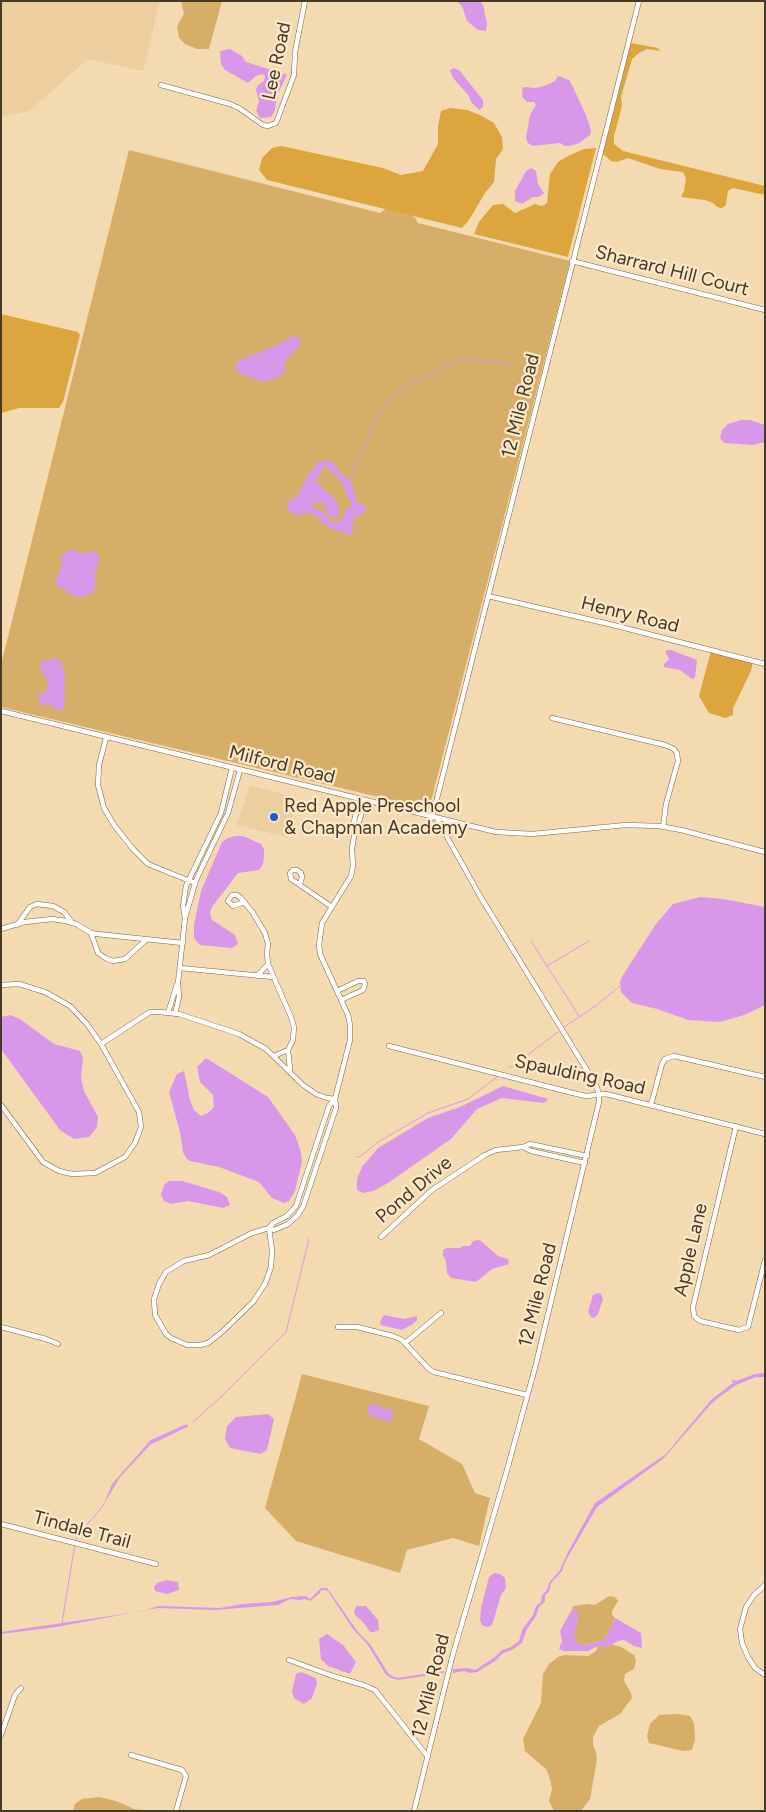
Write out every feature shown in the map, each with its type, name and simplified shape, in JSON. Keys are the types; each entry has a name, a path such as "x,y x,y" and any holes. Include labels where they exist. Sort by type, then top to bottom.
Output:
{"street":[{"name":"Lee Road","path":"161,85 230,104 263,125 268,126 276,123 294,75 295,52 305,1"},
{"name":"12 Mile Road","path":"434,818 572,261 639,1"},
{"name":"Sharrard Hill Court","path":"572,261 765,310"},
{"name":"Henry Road","path":"488,596 613,625 765,664"},
{"name":"Milford Road","path":"1,712 483,830 508,834 542,833 626,825 663,827 765,852"},
{"path":"552,718 665,745 674,749 677,753 678,761 666,804 663,827"},
{"path":"106,738 98,775 100,797 104,808 124,837 148,864 195,883"},
{"path":"168,1013 178,983 185,918 183,900 188,880 220,813 232,768"},
{"path":"185,918 195,883 228,812 240,770"},
{"path":"269,1228 272,1250 270,1267 265,1284 253,1302 208,1343 186,1345 166,1334 155,1315 154,1299 159,1284 166,1272 184,1261 208,1255 252,1233 269,1228 273,1223 287,1216 296,1206 329,1106 335,1098 350,1040 350,1025 320,954 319,945 322,923 351,876 354,822 359,799"},
{"path":"355,830 365,801"},
{"path":"434,818 596,1085 599,1094"},
{"path":"300,884 332,907"},
{"path":"245,902 265,932 268,944 266,954 268,964 294,1027 293,1040 288,1050 290,1071"},
{"path":"17,925 30,908 37,904 51,904 64,912 72,922"},
{"path":"1,929 52,918 72,922 91,933 183,943"},
{"path":"91,933 98,953 113,961 125,960 146,940"},
{"path":"257,976 268,964"},
{"path":"180,968 273,977"},
{"path":"337,991 358,981 364,981 363,990 341,1000"},
{"path":"175,1014 179,997 178,983"},
{"path":"1,985 18,984 45,992 70,1006 87,1024 100,1044 139,1112 141,1127 135,1143 125,1157 95,1174 72,1174 59,1171 43,1162 1,1105"},
{"path":"100,1044 150,1012 175,1014 239,1034 266,1049 303,1085 316,1094 327,1098 335,1098"},
{"name":"Spaulding Road","path":"389,1046 573,1093 586,1096 599,1094 651,1105 765,1134"},
{"path":"274,1056 288,1050"},
{"path":"651,1105 662,1064 666,1059 674,1056 765,1077"},
{"name":"12 Mile Road","path":"414,1811 453,1654 507,1470 556,1284 587,1156 599,1102 599,1094"},
{"name":"Apple Lane","path":"736,1126 693,1307 694,1316 700,1321 739,1330 748,1327 765,1260"},
{"name":"Pond Drive","path":"381,1237 432,1190 484,1155 505,1148 523,1147 530,1144 587,1156"},
{"name":"Pond Drive","path":"523,1147 531,1151 585,1163"},
{"path":"558,1156 559,1150"},
{"path":"405,1343 441,1313"},
{"path":"338,1327 349,1326 393,1336 405,1343 434,1372 527,1395"},
{"path":"1,1327 58,1344"},
{"name":"Tindale Trail","path":"1,1524 156,1564"},
{"path":"765,1585 754,1595 746,1607 740,1629 742,1643 748,1657 755,1668 765,1675"},
{"path":"289,1660 375,1690 428,1757"},
{"path":"1,1735 16,1695 21,1688"},
{"path":"131,1755 182,1770 186,1776 176,1811"}],"shaded area":[{"path":"1,1 160,1 143,71 88,59 29,111 1,117"},
{"path":"181,1 222,1 209,49 197,49 185,44 179,38 177,26 184,14"},
{"path":"456,1 480,1 483,5 487,23 486,31 478,30 467,21 462,6"},
{"path":"631,43 658,48 660,51 647,49 632,59 621,97 622,106 614,136 614,144 623,151 765,186 765,195 733,188 728,191 726,205 722,208 717,207 705,200 681,197 686,178 683,172 660,169 628,158 617,162 611,161 603,154"},
{"path":"230,49 242,56 246,62 287,75 277,95 275,110 271,117 260,118 256,111 259,101 256,90 258,85 264,81 265,76 262,74 256,76 248,83 225,70 221,64 220,51"},
{"path":"453,68 459,70 483,100 483,107 479,110 454,79 450,71"},
{"path":"558,76 569,80 572,85 586,115 591,130 590,135 579,143 570,146 560,143 533,146 528,143 526,138 530,115 536,105 534,102 527,102 523,98 522,89 524,87 536,88 547,85 555,81"},
{"path":"450,108 467,110 480,115 494,123 502,137 503,149 496,159 494,182 462,228 267,180 259,170 262,158 272,148 281,146 383,168 401,175 423,171 438,144 438,126 441,111"},
{"path":"596,148 568,257 474,234 479,222 493,205 503,204 515,213 535,204 542,206 547,203 550,174 558,162 584,149"},
{"path":"129,150 380,213 387,208 408,213 418,223 570,261 429,809 1,707 1,665"},
{"path":"531,168 536,171 538,184 544,193 522,204 515,201 515,191 526,171"},
{"path":"1,314 78,332 80,335 63,402 59,408 19,408 1,413"},
{"path":"292,336 299,338 301,344 287,358 284,364 285,371 280,377 260,381 244,376 236,370 235,364 239,360 277,345"},
{"path":"741,420 750,420 765,425 765,442 753,445 724,443 720,438 722,430 728,424"},
{"path":"326,459 333,463 350,480 357,501 366,506 367,510 353,519 351,535 329,528 315,515 308,513 298,515 287,508 288,502 298,495 317,463","holes":["323,467 326,467 343,484 348,499 352,504 352,506 346,509 340,522 331,522 324,512 312,507 315,502 323,503 328,514 335,519 338,516 339,508 334,497 323,490 320,483 313,484"]},
{"path":"73,550 85,553 94,551 100,556 95,574 95,589 90,594 80,598 71,595 56,585 55,582 61,569 62,556 67,551"},
{"path":"666,650 671,650 697,660 695,677 692,679 680,670 664,667 664,664 669,659"},
{"path":"711,651 753,661 751,671 733,708 733,715 725,718 709,713 699,696"},
{"path":"57,658 63,665 65,681 65,707 60,711 50,705 42,705 37,698 48,688 47,679 40,668 42,661"},
{"path":"250,785 297,798 287,837 237,825"},
{"path":"236,836 243,836 261,844 264,849 263,864 259,870 238,873 212,907 210,913 212,920 235,935 238,944 232,948 200,945 194,938 194,925 201,891 222,842"},
{"path":"700,897 723,899 765,907 765,1005 744,1015 720,1022 688,1020 657,1009 632,1003 621,992 620,982 623,975 656,924 673,904"},
{"path":"10,1015 20,1019 54,1044 80,1051 83,1058 81,1078 84,1091 98,1117 97,1127 89,1137 74,1139 60,1130 1,1049 1,1017"},
{"path":"206,1058 268,1097 295,1135 301,1152 302,1162 295,1191 289,1201 284,1203 272,1198 259,1182 219,1167 190,1161 186,1158 169,1092 177,1074 184,1071 194,1110 201,1116 208,1113 214,1107 213,1095 200,1082 197,1067"},
{"path":"503,1086 548,1099 544,1103 502,1098 477,1109 451,1139 388,1183 373,1191 363,1193 357,1190 357,1179 362,1167 378,1148 428,1118 460,1107"},
{"path":"169,1181 182,1181 219,1192 227,1197 230,1205 223,1208 188,1201 171,1204 164,1201 161,1195 164,1185"},
{"path":"478,1240 498,1256 508,1259 509,1264 492,1269 476,1282 451,1278 447,1273 443,1250 470,1246 473,1241"},
{"path":"601,1294 603,1299 598,1314 594,1318 588,1312 593,1295"},
{"path":"384,1315 404,1319 417,1316 417,1320 402,1330 381,1325 380,1322"},
{"path":"765,1373 765,1377 756,1377 736,1385 718,1398 663,1459 597,1507 565,1562 562,1571 551,1583 549,1592 545,1595 545,1602 539,1607 522,1643 512,1650 503,1653 495,1661 477,1672 470,1673 464,1671 453,1673 453,1669 477,1669 502,1650 511,1647 519,1641 522,1630 533,1615 536,1606 541,1602 542,1595 547,1590 549,1583 560,1570 595,1503 666,1454 711,1400 733,1383 732,1379 736,1381 755,1374"},
{"path":"302,1374 429,1406 419,1439 462,1464 475,1493 490,1498 479,1546 453,1538 407,1550 400,1573 296,1541 265,1508"},
{"path":"373,1403 390,1409 394,1414 391,1419 387,1421 371,1416 367,1411 369,1405"},
{"path":"268,1414 274,1419 267,1450 261,1454 230,1448 225,1439 227,1426 236,1417"},
{"path":"187,1424 188,1427 150,1445 120,1477 104,1504 112,1484 151,1440"},
{"path":"494,1573 500,1574 505,1578 506,1588 501,1595 491,1626 486,1627 482,1625 480,1620 481,1608 489,1577"},
{"path":"167,1580 178,1582 179,1590 167,1594 155,1591 154,1587 157,1583"},
{"path":"321,1588 327,1588 392,1676 397,1678 443,1671 444,1673 398,1680 386,1675 368,1645 353,1629 328,1591 325,1590 321,1590 310,1601 290,1599 278,1605 214,1610 158,1608 146,1610 158,1606 220,1608 306,1596 310,1599"},
{"path":"609,1596 615,1597 618,1601 612,1611 612,1615 615,1618 605,1639 590,1644 582,1645 577,1643 574,1638 578,1619 575,1609 572,1610 573,1606 595,1605"},
{"path":"357,1606 366,1606 378,1620 379,1630 370,1632 355,1615 354,1610"},
{"path":"575,1609 578,1612 574,1638 577,1643 582,1645 590,1644 605,1639 615,1618 641,1633 642,1648 624,1640 607,1647 598,1646 588,1651 564,1651 559,1649 562,1641 560,1631 572,1610"},
{"path":"134,1612 56,1627 1,1634 1,1632"},
{"path":"327,1634 343,1645 356,1662 350,1674 328,1666 321,1659 319,1639"},
{"path":"611,1644 621,1647 634,1655 636,1661 634,1669 625,1674 624,1681 632,1698 620,1714 599,1726 593,1737 597,1760 590,1799 581,1811 554,1811 549,1801 552,1789 546,1769 525,1751 523,1739 541,1703 543,1674 549,1664 558,1657 565,1655 588,1656 596,1651 598,1646 606,1647"},
{"path":"301,1672 316,1678 317,1684 312,1698 304,1704 294,1698 292,1691 296,1674"},
{"path":"676,1714 690,1716 694,1723 695,1739 692,1750 683,1751 649,1743 647,1736 650,1724 659,1715"},
{"path":"99,1797 116,1801 134,1809 152,1811 73,1811 75,1804 82,1799"}],"waterway":[{"path":"350,481 380,411 398,391 458,361 492,361 511,365"},
{"path":"531,941 579,1016"},
{"path":"547,966 589,941"},
{"path":"564,1027 597,1005 621,985"},
{"path":"508,1068 558,1032"},
{"path":"357,1157 361,1156 378,1142 428,1113 468,1099 497,1077"},
{"path":"193,1422 286,1332 309,1239"},
{"path":"76,1540 78,1533 104,1504"},
{"path":"62,1623 75,1544"}],"place":[{"name":"Red Apple Preschool & Chapman Academy","path":"274,817"}]}
